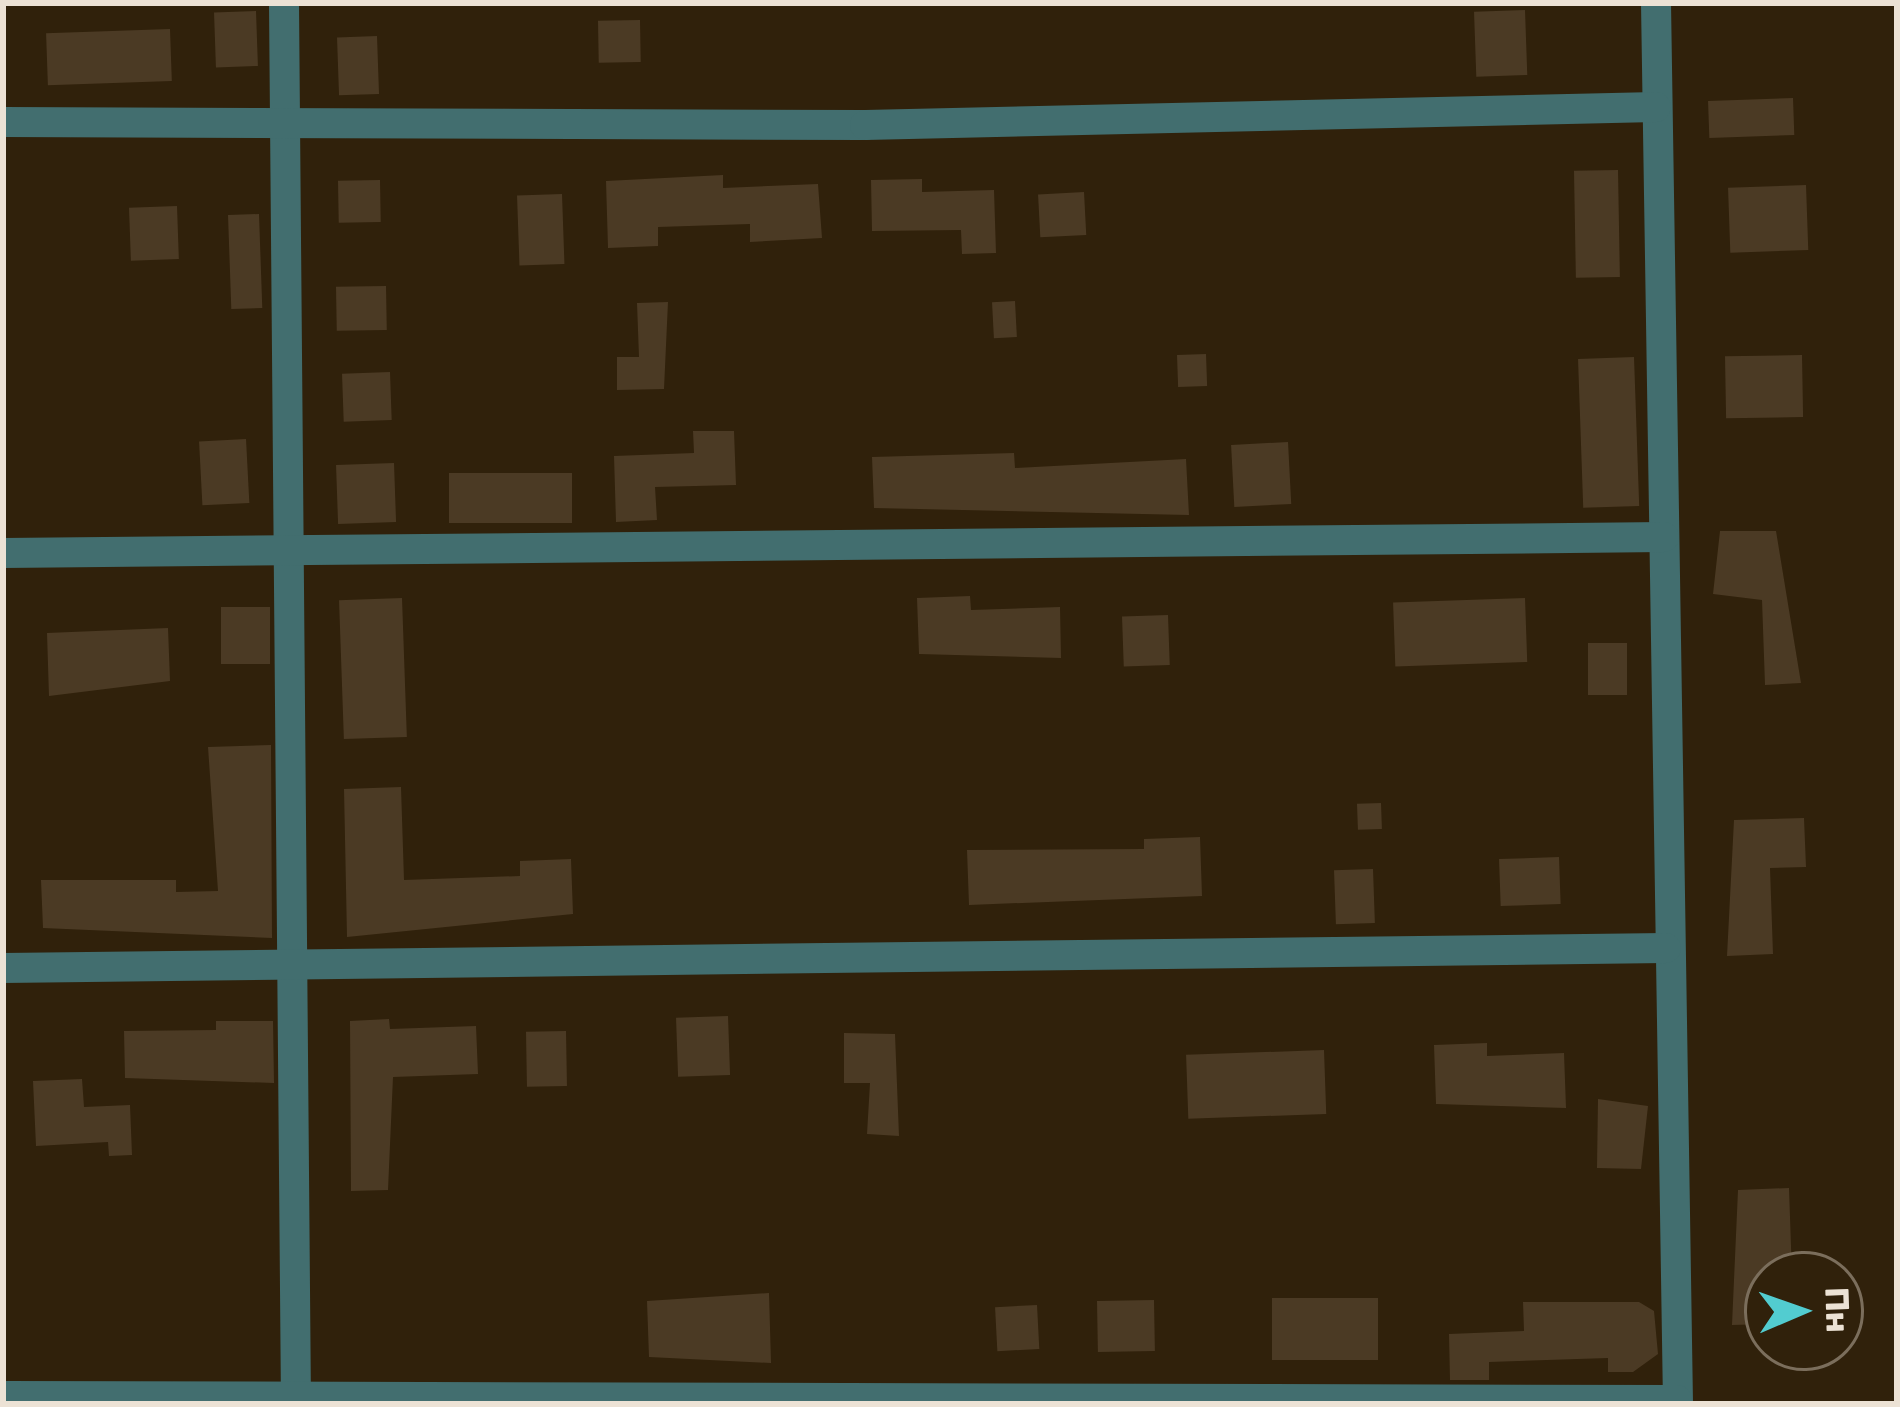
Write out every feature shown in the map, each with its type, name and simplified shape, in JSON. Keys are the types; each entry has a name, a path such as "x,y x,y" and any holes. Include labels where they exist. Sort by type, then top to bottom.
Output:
{"street":[{"path":"284,3 289,549 284,966 295,1398"},
{"path":"3,1396 1678,1402 1666,948 1656,3"},
{"path":"3,122 1656,107"},
{"path":"3,553 1664,537"},
{"path":"3,968 1666,948"}],"building":[{"path":"1525,10 1527,75 1476,77 1474,12"},
{"path":"256,11 258,66 216,67 214,12"},
{"path":"640,20 641,62 599,63 598,21"},
{"path":"170,29 172,81 48,85 46,33"},
{"path":"377,36 379,94 339,95 337,37"},
{"path":"1793,98 1794,135 1709,138 1708,101"},
{"path":"1618,170 1620,277 1576,278 1574,171"},
{"path":"723,175 723,188 818,184 822,238 750,242 750,224 658,227 658,246 608,248 606,181"},
{"path":"922,179 922,192 994,190 996,253 962,254 961,230 872,231 871,180"},
{"path":"380,180 381,222 339,223 338,181"},
{"path":"1806,185 1808,250 1730,253 1728,188"},
{"path":"1084,192 1086,235 1040,237 1038,194"},
{"path":"562,194 564,264 519,266 517,196"},
{"path":"177,206 179,259 131,261 129,208"},
{"path":"259,214 262,308 231,309 228,215"},
{"path":"386,286 387,330 337,331 336,287"},
{"path":"1015,301 1017,337 994,338 992,302"},
{"path":"668,302 664,389 617,390 617,357 639,357 637,303"},
{"path":"1206,354 1207,386 1178,387 1177,355"},
{"path":"1802,355 1803,417 1726,418 1725,356"},
{"path":"1634,357 1639,506 1583,508 1578,359"},
{"path":"390,372 392,420 344,422 342,374"},
{"path":"693,431 734,431 736,485 655,487 657,520 616,522 614,456 694,453"},
{"path":"246,439 249,503 202,505 199,441"},
{"path":"1288,442 1291,504 1234,507 1231,445"},
{"path":"1014,453 1015,468 1186,459 1189,515 874,508 872,457"},
{"path":"394,463 396,522 338,524 336,465"},
{"path":"449,473 572,473 572,523 449,523"},
{"path":"1720,531 1776,531 1801,683 1765,685 1762,600 1713,594"},
{"path":"970,596 971,610 1060,607 1061,658 919,654 917,598"},
{"path":"402,598 407,737 344,739 339,600"},
{"path":"1525,598 1527,662 1395,667 1393,603"},
{"path":"221,607 270,607 270,664 221,664"},
{"path":"1168,615 1170,665 1124,667 1122,617"},
{"path":"168,628 170,681 49,696 47,633"},
{"path":"1588,643 1627,643 1627,695 1588,695"},
{"path":"271,745 272,938 43,928 41,880 176,880 176,892 218,891 208,747"},
{"path":"401,787 404,880 520,876 520,861 571,859 573,914 347,937 344,789"},
{"path":"1381,803 1382,829 1358,830 1357,804"},
{"path":"1804,818 1806,867 1770,868 1773,954 1727,956 1734,820"},
{"path":"1200,837 1202,896 969,905 967,850 1144,849 1144,839"},
{"path":"1559,857 1561,904 1501,906 1499,859"},
{"path":"1373,869 1375,923 1336,924 1334,870"},
{"path":"728,1016 730,1075 678,1077 676,1018"},
{"path":"389,1019 390,1029 476,1026 478,1074 393,1077 388,1190 351,1191 350,1021"},
{"path":"216,1021 273,1021 274,1083 125,1078 124,1031 216,1030"},
{"path":"566,1031 567,1086 527,1087 526,1032"},
{"path":"844,1033 895,1034 899,1136 867,1134 870,1083 844,1083"},
{"path":"1487,1043 1487,1056 1564,1053 1566,1108 1436,1104 1434,1045"},
{"path":"1324,1050 1326,1114 1188,1119 1186,1055"},
{"path":"82,1079 84,1107 130,1105 132,1155 109,1156 108,1142 36,1146 33,1081"},
{"path":"1598,1099 1648,1106 1641,1169 1597,1168"},
{"path":"1789,1188 1791,1251 1744,1251 1744,1325 1732,1325 1738,1190"},
{"path":"769,1293 771,1363 649,1357 647,1301"},
{"path":"1272,1298 1378,1298 1378,1360 1272,1360"},
{"path":"1154,1300 1155,1351 1098,1352 1097,1301"},
{"path":"1523,1302 1639,1302 1654,1311 1658,1354 1633,1372 1608,1372 1608,1358 1489,1362 1489,1380 1450,1380 1449,1334 1524,1331"},
{"path":"1037,1305 1039,1349 997,1351 995,1307"}]}
